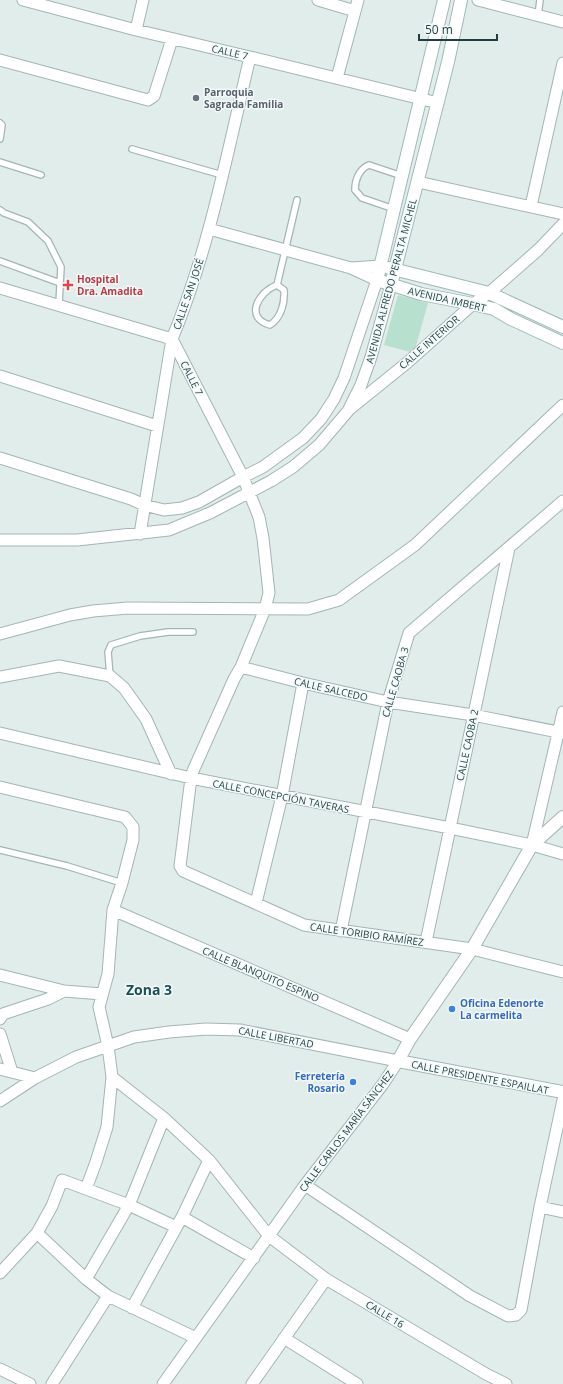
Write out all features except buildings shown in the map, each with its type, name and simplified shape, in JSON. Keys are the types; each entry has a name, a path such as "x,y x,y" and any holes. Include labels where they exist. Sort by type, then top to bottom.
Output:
{"main road":[{"name":"AVENIDA ALFREDO PERALTA MICHEL","path":"377,280 444,0"},
{"name":"AVENIDA ALFREDO PERALTA MICHEL","path":"391,285 438,103 461,0"},
{"name":"AVENIDA IMBERT","path":"380,266 489,293 563,327"},
{"name":"AVENIDA IMBERT","path":"377,280 421,294 494,309 563,343"},
{"name":"CALLE CARLOS MARÍA SÁNCHEZ","path":"398,1061 410,1039 472,949 532,845 563,817"},
{"name":"CALLE PRESIDENTE ESPAILLAT","path":"398,1061 563,1092"}],"street":[{"name":"CALLE 7","path":"23,0 60,4 136,30 438,103"},
{"path":"136,30 143,0"},
{"path":"318,0 356,5 337,78"},
{"path":"478,0 563,22"},
{"path":"0,60 148,100 154,96 172,39"},
{"name":"CALLE SAN JOSÉ","path":"140,534 172,338 181,317 209,229 250,57"},
{"path":"531,206 563,63"},
{"path":"418,182 563,214"},
{"name":"CALLE INTERIOR","path":"348,411 408,362 473,304 489,293 538,250 563,224"},
{"name":"AVENIDA IMBERT","path":"209,229 351,268 377,280"},
{"name":"AVENIDA IMBERT","path":"351,268 380,266"},
{"name":"AVENIDA ALFREDO PERALTA MICHEL","path":"0,458 131,498 144,505 164,510 182,508 198,502 263,467 303,438 321,419 334,399 344,378 377,280"},
{"name":"AVENIDA ALFREDO PERALTA MICHEL","path":"0,540 77,540 169,530 210,513 271,481 293,467 319,445 348,411 361,385 371,357 391,285"},
{"path":"0,288 172,338"},
{"name":"CALLE 7","path":"172,338 242,477 259,517 266,558 269,593 265,609 241,667 231,686 191,778 180,866 181,869"},
{"path":"0,376 157,426"},
{"path":"0,634 70,615 93,611 128,608 308,609 339,600 415,545 563,404"},
{"name":"CALLE CAOBA 3","path":"341,930 388,702 409,633 563,501"},
{"name":"CALLE CAOBA 2","path":"426,942 509,548"},
{"path":"0,677 59,666 110,676 124,688 146,719 171,774"},
{"name":"CALLE SALCEDO","path":"241,667 303,683 388,702 473,715 561,732"},
{"path":"256,903 282,796 303,683"},
{"path":"532,845 561,732 563,712"},
{"name":"CALLE CONCEPCIÓN TAVERAS","path":"0,733 171,774 450,828 532,845 563,854"},
{"path":"0,788 125,817 133,827 133,840 122,883 113,910 108,974 99,1007 108,1046 112,1077 107,1127 86,1189"},
{"name":"CALLE TORIBIO RAMÍREZ","path":"181,869 304,925 472,949 563,972"},
{"name":"CALLE BLANQUITO ESPINO","path":"113,910 410,1039"},
{"path":"0,975 64,991 102,994"},
{"path":"0,1019 3,1014 48,999 64,991"},
{"name":"CALLE LIBERTAD","path":"0,1101 35,1078 76,1057 134,1037 169,1032 206,1029 240,1030 398,1061"},
{"path":"0,1034 12,1072"},
{"name":"CALLE CARLOS MARÍA SÁNCHEZ","path":"163,1384 305,1185 383,1084 398,1061"},
{"path":"0,1069 35,1078"},
{"name":"CALLE 16","path":"112,1077 164,1118 209,1160 269,1236 326,1279 486,1374 506,1384"},
{"path":"305,1185 470,1296 508,1316 516,1315 521,1310 540,1207 563,1100"},
{"path":"86,1279 129,1205 164,1118"},
{"path":"132,1308 182,1217 209,1160"},
{"path":"0,1273 37,1233 52,1206 62,1180 129,1205 176,1227"},
{"path":"540,1207 563,1212"},
{"path":"182,1217 254,1258"},
{"path":"37,1233 86,1279 108,1296 196,1338"},
{"path":"252,1384 326,1279"},
{"path":"52,1384 108,1296"},
{"path":"284,1338 357,1384"},
{"path":"0,1369 30,1384"},
{"path":"482,1384 486,1374"}],"lane":[{"path":"538,16 540,0"},
{"path":"0,123 2,125 0,139"},
{"path":"132,149 222,175"},
{"path":"0,162 40,175"},
{"path":"394,209 362,198 355,190 355,187 359,174 364,167 369,165 402,176"},
{"path":"277,285 284,290 284,294 280,313 276,321 270,325 259,320 256,310 257,304 264,292 277,285 297,200"},
{"path":"0,210 28,222 48,241 61,267 59,304"},
{"path":"0,261 60,283"},
{"path":"110,676 108,652 111,646 140,636 168,632 193,632"},
{"path":"0,850 67,866 122,883"}],"green space":[{"path":"398,295 428,303 414,353 384,345"}],"place":[{"name":"Parroquia Sagrada Familia","path":"196,98"},
{"name":"Hospital Dra. Amadita","path":"68,285"},
{"name":"Oficina Edenorte La carmelita","path":"452,1009"},
{"name":"Ferretería Rosario","path":"353,1082"}],"district":[{"name":"Zona 3","path":"149,989"}]}
